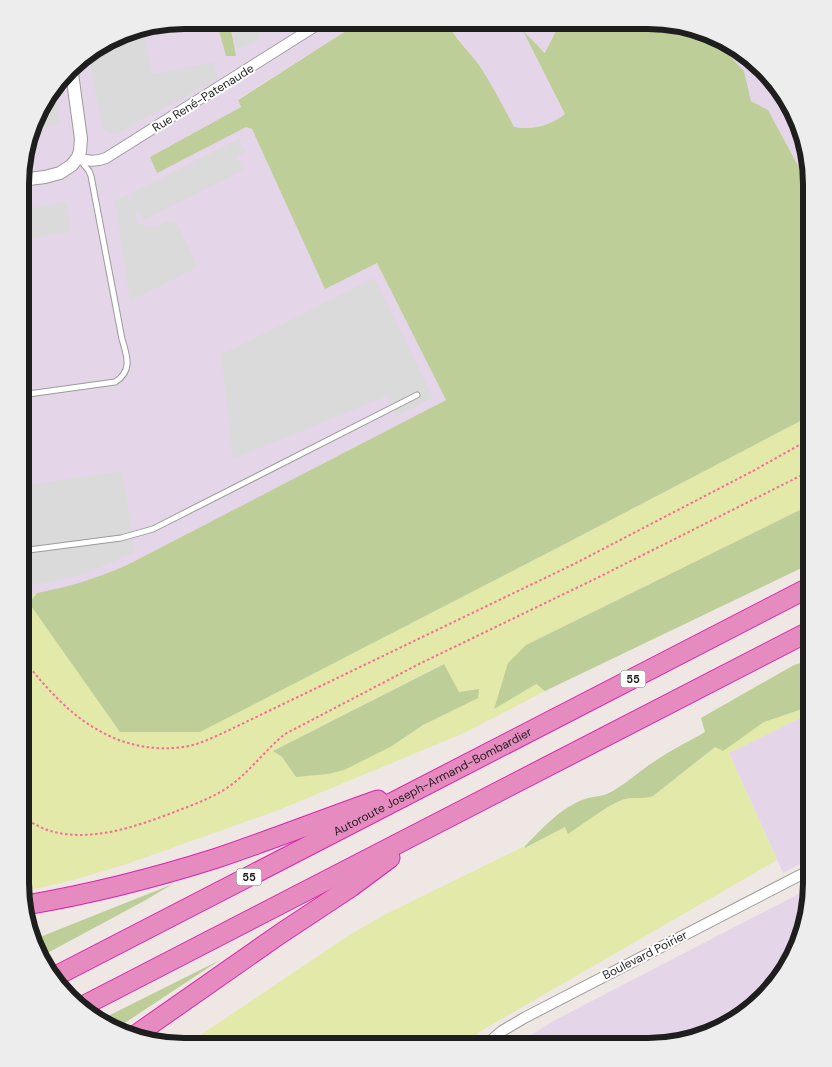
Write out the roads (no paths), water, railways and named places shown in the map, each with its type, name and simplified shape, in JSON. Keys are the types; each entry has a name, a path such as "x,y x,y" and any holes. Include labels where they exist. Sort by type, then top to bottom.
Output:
{"highway":[{"name":"Autoroute Joseph-Armand-Bombardier","path":"59,975 803,591"},
{"path":"87,1004 803,635"},
{"path":"30,904 112,888 191,866 445,776"},
{"path":"140,1032 351,887 437,824"}],"street":[{"name":"Rue René-Patenaude","path":"78,157 83,160 95,161 106,158 310,29"},
{"path":"29,179 60,173 72,165 78,157 81,139 72,76"},
{"name":"Boulevard Poirier","path":"494,1038 524,1018 803,875"}],"lane":[{"path":"29,394 115,382 126,373 127,357 89,171 78,157"},
{"path":"29,550 121,538 153,529 417,395"}]}
